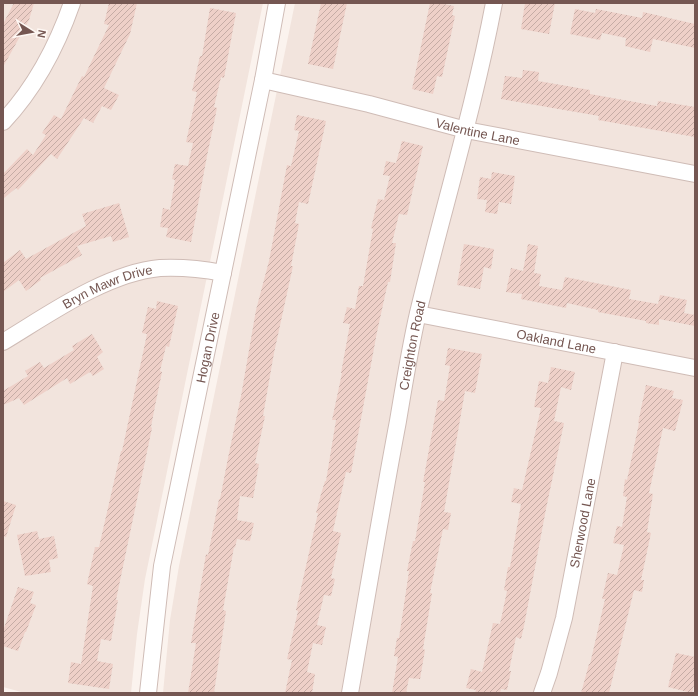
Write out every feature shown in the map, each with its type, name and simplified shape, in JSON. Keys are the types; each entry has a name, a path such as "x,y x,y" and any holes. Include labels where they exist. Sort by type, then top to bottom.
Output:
{"street":[{"path":"3,122 24,96 42,68 56,43 72,3"},
{"name":"Hogan Drive","path":"148,693 162,566 224,273 277,3"},
{"name":"Creighton Road","path":"350,693 369,590 385,490 418,314 466,130 485,50 494,3"},
{"name":"Valentine Lane","path":"263,80 369,104 466,130 695,174"},
{"name":"Bryn Mawr Drive","path":"3,342 91,291 126,276 147,270 172,268 186,268 224,273"},
{"name":"Oakland Lane","path":"418,314 695,368"},
{"name":"Sherwood Lane","path":"542,693 564,618 615,352"}],"shaded area":[{"path":"3,3 263,3 145,579 137,634 131,693 25,693 3,687"},
{"path":"295,3 695,3 695,693 163,693 170,620 179,566"}],"building":[{"path":"14,3 34,3 29,20 3,67 3,24"},
{"path":"109,3 137,3 130,34 104,88 119,95 111,110 102,106 93,123 84,118 57,159 51,154 18,190 16,188 3,199 3,174 27,149 33,155 46,135 42,133 54,115 61,119 82,76 84,77 109,25 104,24"},
{"path":"321,3 347,3 333,69 308,64"},
{"path":"430,3 454,6 452,15 455,16 442,77 437,76 433,94 412,89"},
{"path":"525,3 555,3 549,34 521,29"},
{"path":"210,8 236,13 224,78 221,77 214,107 217,108 191,242 166,237 168,228 160,227 163,208 170,210 175,180 172,179 175,164 188,166 193,143 186,142 197,92 192,91 200,56 202,56"},
{"path":"575,9 595,13 596,9 642,18 643,12 695,24 695,48 653,39 650,52 625,46 626,38 602,33 600,40 570,34"},
{"path":"523,70 539,72 538,81 590,90 590,94 657,106 658,101 695,107 695,137 598,120 599,116 501,99 505,76 522,78"},
{"path":"297,115 326,121 308,204 299,202 295,223 299,224 291,266 293,266 274,353 263,416 265,416 255,463 259,464 253,498 240,496 237,520 254,523 250,541 237,539 235,548 234,547 223,610 226,611 214,693 188,693 196,643 191,643 206,554 208,555 220,499 241,396 256,310 269,261 287,165 291,166 299,131 294,130"},
{"path":"402,141 423,146 407,215 399,214 392,243 396,243 390,282 388,282 377,332 351,473 346,472 333,531 341,533 331,578 335,579 331,596 324,595 317,625 326,627 322,645 313,643 307,672 315,674 312,693 285,693 292,660 287,659 298,611 296,610 318,513 316,513 326,481 336,420 332,420 350,324 343,323 347,307 355,309 359,286 363,286 373,229 371,228 378,199 384,200 390,176 383,175 386,161 396,163"},
{"path":"492,172 515,176 511,204 499,202 497,214 485,212 487,200 477,199 480,177 491,179"},
{"path":"119,203 129,237 113,242 111,236 77,246 82,255 40,278 41,280 26,291 19,280 3,292 3,263 20,250 26,259 86,226 82,214"},
{"path":"464,244 494,249 491,269 484,267 480,289 457,285"},
{"path":"528,244 538,246 534,273 541,274 539,286 562,290 565,277 631,290 629,299 658,304 660,295 687,300 684,313 695,315 695,326 659,319 659,325 646,323 646,321 598,312 598,310 567,303 566,308 521,299 522,294 506,292 511,268 523,271"},
{"path":"157,301 178,306 169,347 166,346 160,371 162,372 152,428 116,600 118,600 111,641 101,639 97,661 113,664 109,689 68,683 71,662 81,664 93,586 87,584 95,547 99,547 122,451 147,334 142,333 148,307 156,309"},
{"path":"92,334 103,352 97,357 104,369 93,376 90,372 70,384 67,378 24,405 19,398 3,405 3,391 28,376 25,371 40,362 44,368 74,350 72,346"},
{"path":"448,348 482,354 475,393 465,391 444,512 451,513 448,530 443,529 430,593 432,593 420,679 409,678 406,693 392,693 398,657 394,656 397,638 399,638 409,571 407,571 413,541 415,541 425,482 423,482 438,400 444,401 450,366 445,365"},
{"path":"551,367 575,372 571,390 561,387 554,421 564,423 521,639 516,637 509,671 511,671 507,690 501,689 500,693 475,693 476,690 466,688 471,669 482,672 493,623 500,624 507,591 504,590 508,567 510,567 521,504 511,502 514,488 522,490 541,408 534,407 539,381 548,383"},
{"path":"646,385 674,391 672,398 683,400 675,431 663,428 649,493 653,494 647,532 651,533 641,580 644,580 642,592 634,590 609,693 581,693 590,664 605,599 602,599 608,573 617,575 624,545 613,543 617,526 622,527 627,497 623,496 625,479 627,480"},
{"path":"3,501 16,505 6,537 3,536"},
{"path":"37,531 39,539 54,536 58,558 49,560 51,572 25,576 17,535"},
{"path":"18,587 34,592 30,603 36,605 18,651 3,646 3,631"},
{"path":"676,653 695,657 695,681 692,693 668,687"}]}
